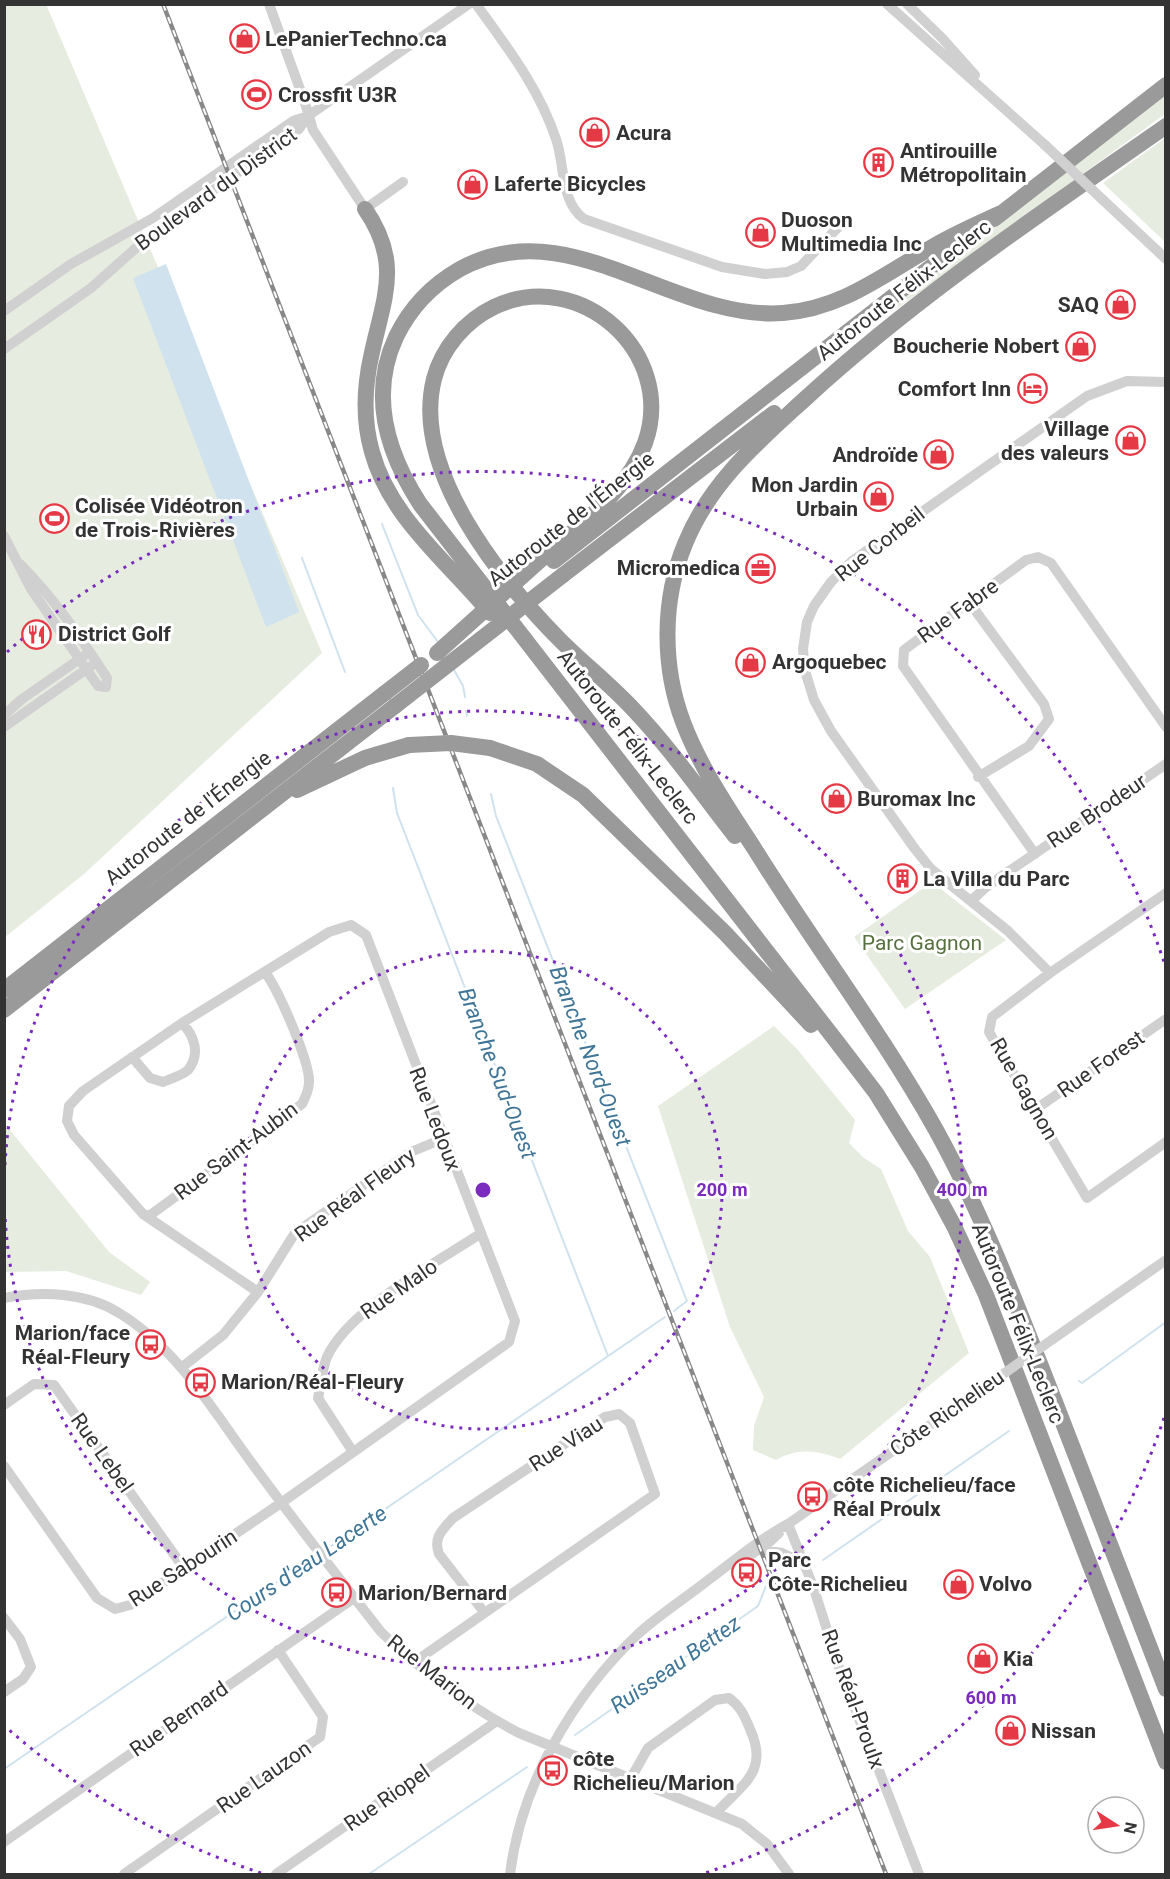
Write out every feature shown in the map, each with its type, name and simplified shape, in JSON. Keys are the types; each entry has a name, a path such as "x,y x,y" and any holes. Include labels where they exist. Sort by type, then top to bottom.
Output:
{"highway":[{"name":"Autoroute de l'Énergie","path":"4,990 390,700 437,653 1166,85"},
{"name":"Autoroute Félix-Leclerc","path":"1166,126 866,343 756,442 720,481 700,511 678,561 671,597 668,632 673,687 683,723 712,781 789,905 898,1065 940,1138 975,1207 1015,1298 1166,1689"},
{"path":"364,209 381,236 388,263 387,294 370,358 365,401 370,445 385,485 408,520 478,599 664,821"},
{"name":"Autoroute Félix-Leclerc","path":"1003,212 933,246 866,288 836,302 805,310 766,313 732,310 690,298 580,258 550,252 523,251 483,259 450,275 423,297 401,327 387,363 382,402 388,440 402,474 432,520 831,1034 891,1116 929,1178 976,1272 1166,1762"},
{"path":"554,564 626,478 644,446 651,410 643,365 633,346 618,328 600,314 580,304 541,297 514,300 486,311 461,331 442,357 433,387 430,420 435,451 446,483 476,536 524,599 559,638 640,716 789,905"},
{"name":"Autoroute de l'Énergie","path":"4,1010 269,803 554,564 866,343"},
{"path":"269,803 365,758 410,745 456,743 490,748 517,755 544,768 590,802 756,965 891,1116"}],"street":[{"path":"269,4 314,133 364,209 403,182"},
{"path":"309,116 469,4"},
{"path":"476,4 527,76 541,102 557,142 570,203 584,219 722,267 765,274 787,272 801,266 844,221"},
{"path":"887,4 999,102 1166,260"},
{"path":"907,4 942,38 999,102"},
{"name":"Boulevard du District","path":"4,311 75,262 153,218 296,119 309,116"},
{"name":"Boulevard du District","path":"4,349 91,288 159,228 299,129 309,116"},
{"name":"Rue Corbeil","path":"1050,973 1028,949 923,860 823,718 811,693 805,670 803,642 807,622 825,589 852,561 1100,389 1140,380 1166,382"},
{"path":"4,536 31,590 99,687 105,687 107,679 54,601 20,564"},
{"name":"Rue Fabre","path":"1035,854 978,777 903,666 904,650 1026,560 1038,557 1051,563 1166,727"},
{"path":"969,602 1044,704 1049,719 1029,746 978,777"},
{"path":"4,715 89,653"},
{"path":"4,727 96,662"},
{"name":"Rue Brodeur","path":"972,900 986,887 1166,764"},
{"name":"Rue Gagnon","path":"1166,893 1050,973 992,1017 989,1032 1087,1197 1166,1142"},
{"name":"Rue Ledoux","path":"258,1292 143,1214 74,1135 67,1121 69,1106 83,1091 182,1023 329,932 351,925 366,935 442,1139 514,1321 509,1342 281,1503"},
{"name":"Rue Saint-Aubin","path":"143,1214 148,1216 302,1104 309,1090 308,1072 276,987 265,972"},
{"name":"Rue Forest","path":"1036,1109 1166,1019"},
{"path":"132,1057 150,1078 163,1083 188,1070 196,1052 192,1033 182,1023"},
{"name":"Rue Réal Fleury","path":"181,1368 223,1335 258,1292 295,1233 411,1152 442,1139"},
{"name":"Rue Malo","path":"353,1452 318,1398 327,1357 355,1320 375,1303 480,1234"},
{"name":"Côte Richelieu","path":"510,1875 522,1821 552,1746 585,1696 639,1634 757,1541 788,1524 1166,1260"},
{"name":"Rue Marion","path":"4,1298 51,1294 103,1304 141,1327 181,1368 281,1503 381,1632 413,1663 497,1722 742,1824 767,1844 789,1875"},
{"name":"Rue Lebel","path":"4,1405 34,1384 54,1385 183,1567"},
{"name":"Rue Viau","path":"413,1663 655,1494 630,1423 619,1414 605,1417 569,1440 453,1518 439,1533 435,1544 439,1554 484,1612"},
{"name":"Rue Sabourin","path":"4,1466 97,1598 115,1609 130,1605 183,1567 281,1503"},
{"name":"Côte Richelieu","path":"715,1575 760,1549 788,1524"},
{"name":"Rue Réal-Proulx","path":"788,1524 805,1564 839,1667 919,1875"},
{"path":"760,1549 782,1552 805,1564"},
{"name":"Rue Bernard","path":"4,1842 354,1598"},
{"path":"4,1618 20,1639 31,1667 23,1679 4,1692"},
{"name":"Rue Lauzon","path":"124,1875 320,1737 323,1717 278,1650"},
{"path":"631,1778 648,1748 715,1700 729,1698 741,1707 759,1748 755,1771 717,1812"},
{"name":"Rue Riopel","path":"276,1875 497,1722"}],"green space":[{"path":"46,4 322,653 84,874 5,937 4,5"},
{"path":"1165,93 1165,114 895,310 890,307"},
{"path":"1165,138 1165,242 1103,183"},
{"name":"Parc Gagnon","path":"932,882 1006,940 905,1009 854,937"},
{"path":"774,1026 797,1049 855,1120 849,1143 864,1158 881,1169 908,1231 930,1257 969,1353 840,1459 823,1454 800,1452 776,1460 753,1450 754,1426 764,1397 730,1327 658,1106"},
{"path":"5,1124 109,1252 150,1282 141,1295 66,1271 5,1272"}],"water":[{"path":"166,264 299,612 266,627 133,278"}],"waterway":[{"name":"Branche Nord-Ouest","path":"382,524 418,615 438,642"},
{"name":"Branche Sud-Ouest","path":"302,558 345,672"},
{"name":"Branche Nord-Ouest","path":"453,668 463,686 465,697"},
{"name":"Branche Nord-Ouest","path":"466,711 467,716"},
{"name":"Branche Sud-Ouest","path":"393,788 397,813 608,1356"},
{"name":"Branche Nord-Ouest","path":"491,794 496,816 687,1301 674,1311"},
{"name":"Cours d'eau Lacerte","path":"324,1551 665,1317"},
{"name":"Ruisseau Bettez","path":"1079,1381 1082,1383 1166,1322"},
{"name":"Ruisseau Bettez","path":"823,1560 1009,1431"},
{"name":"Cours d'eau Lacerte","path":"4,1769 317,1555"},
{"name":"Ruisseau Bettez","path":"782,1584 795,1579"},
{"name":"Ruisseau Bettez","path":"575,1735 758,1606 766,1586"},
{"name":"Ruisseau Bettez","path":"369,1874 527,1767"}],"railway":[{"path":"163,4 886,1874"}],"place":[{"name":"LePanierTechno.ca","path":"244,39"},
{"name":"Crossfit U3R","path":"257,95"},
{"name":"Acura","path":"595,133"},
{"name":"Antirouille Métropolitain","path":"879,163"},
{"name":"Laferte Bicycles","path":"473,184"},
{"name":"Duoson Multimedia Inc","path":"760,232"},
{"name":"SAQ","path":"1120,305"},
{"name":"Boucherie Nobert","path":"1080,346"},
{"name":"Comfort Inn","path":"1032,389"},
{"name":"Village des valeurs","path":"1130,441"},
{"name":"Androïde","path":"939,455"},
{"name":"Mon Jardin Urbain","path":"879,497"},
{"name":"Colisée Vidéotron de Trois-Rivières","path":"54,518"},
{"name":"Micromedica","path":"761,568"},
{"name":"District Golf","path":"37,634"},
{"name":"Argoquebec","path":"751,662"},
{"name":"Buromax Inc","path":"836,799"},
{"name":"La Villa du Parc","path":"902,879"},
{"name":"Marion/face Réal-Fleury","path":"151,1345"},
{"name":"Marion/Réal-Fleury","path":"200,1382"},
{"name":"côte Richelieu/face Réal Proulx","path":"812,1497"},
{"name":"Parc Côte-Richelieu","path":"747,1572"},
{"name":"Volvo","path":"958,1584"},
{"name":"Marion/Bernard","path":"337,1593"},
{"name":"Kia","path":"982,1659"},
{"name":"Nissan","path":"1010,1731"},
{"name":"côte Richelieu/Marion","path":"552,1771"}]}
